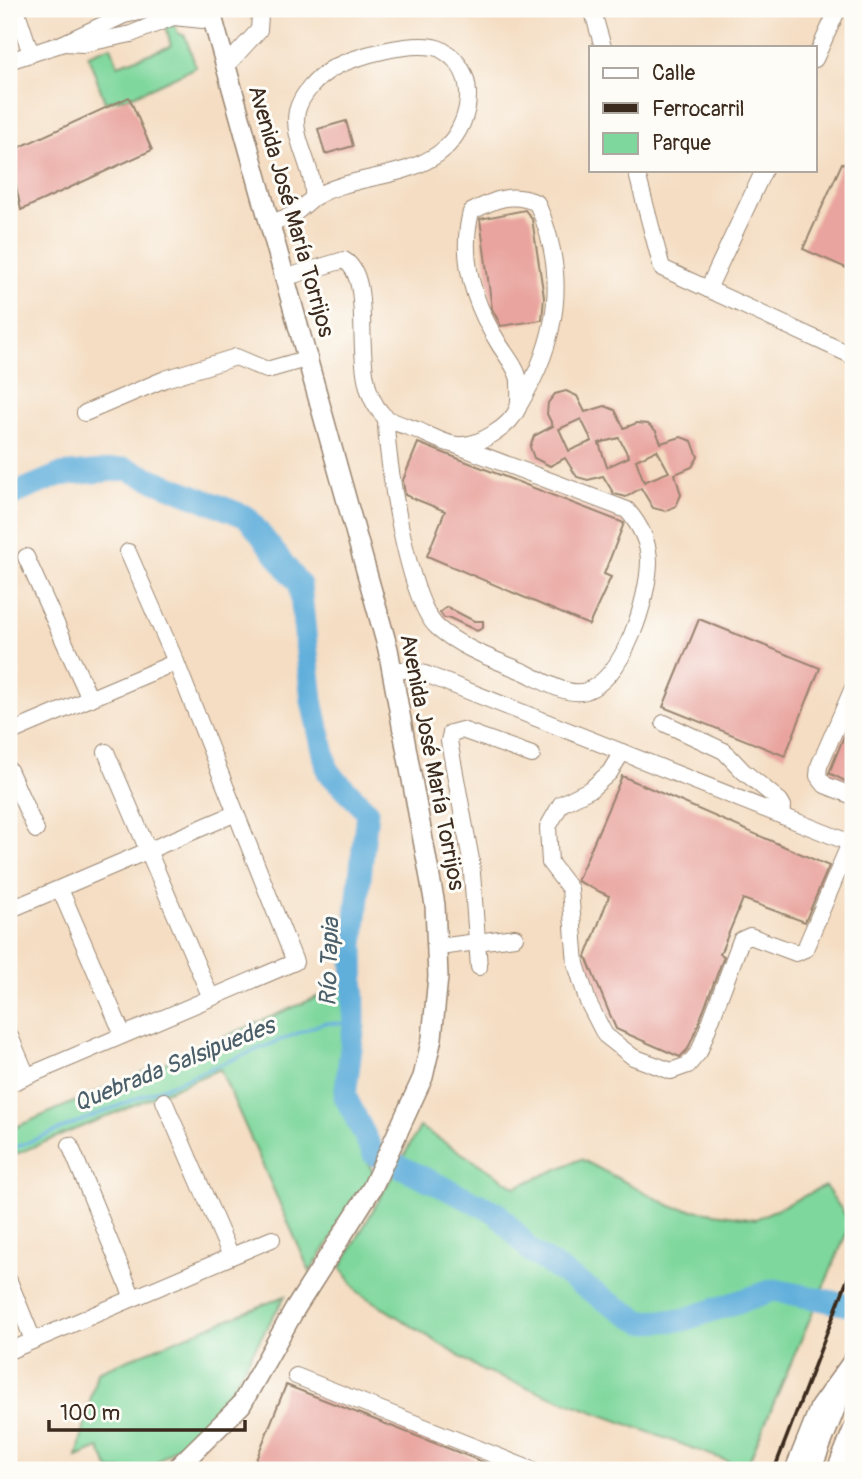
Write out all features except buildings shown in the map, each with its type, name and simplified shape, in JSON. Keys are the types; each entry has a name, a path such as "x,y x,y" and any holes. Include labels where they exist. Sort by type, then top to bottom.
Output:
{"main road":[{"name":"Avenida José María Torrijos","path":"175,1470 241,1405 295,1309 372,1188 401,1132 423,1077 432,1038 439,947 435,905 393,670 287,277 212,15"},
{"path":"795,1470 820,1407 853,1362"},
{"path":"811,1470 853,1362"},
{"path":"837,1470 853,1430"}],"street":[{"path":"16,9 32,54"},
{"path":"9,61 64,43 83,44 120,27 138,12 156,9"},
{"path":"592,9 603,46"},
{"path":"816,58 838,9"},
{"path":"138,12 143,19 142,29"},
{"path":"120,27 142,29 173,17 212,15"},
{"path":"226,66 259,30 260,15"},
{"path":"270,223 293,215 328,189 369,180 438,154 460,131 468,110 467,87 460,66 442,50 420,44 330,69 310,87 297,110 299,143 314,179 313,198"},
{"path":"637,172 662,268 853,356"},
{"path":"708,289 763,172"},
{"path":"458,446 495,435 518,407 540,371 556,308 546,223 537,203 518,195 492,200 471,212 465,236 467,266 482,317 519,377 518,407"},
{"path":"287,277 348,262 360,292 363,316 363,376 373,403 386,418 627,510 642,528 649,562 640,610 623,655 606,678 586,691 569,692 484,655 436,625 424,607 407,556 386,444 386,418"},
{"path":"85,413 165,379 236,358 267,370 309,358"},
{"path":"495,435 511,466"},
{"path":"9,1084 295,962 234,814 176,662 128,552"},
{"path":"26,556 90,699"},
{"path":"9,733 176,662"},
{"path":"393,670 413,670 428,675 852,843 805,949 796,953 750,936 741,940 699,1052 688,1065 671,1071 633,1057 605,1035 588,1002 576,964 570,889 550,863 548,827 561,804 591,789 610,772 622,752"},
{"path":"853,688 819,766 818,776 825,785 853,796"},
{"path":"664,723 724,751 743,771 780,801 783,806 782,816"},
{"path":"479,967 471,860 449,741 452,733 462,730 532,755"},
{"path":"106,752 211,998"},
{"path":"9,769 36,830"},
{"path":"9,910 234,814"},
{"path":"60,888 122,1035"},
{"path":"439,947 515,937"},
{"path":"9,1034 27,1076"},
{"path":"164,1101 231,1256"},
{"path":"71,1145 133,1298"},
{"path":"9,1351 272,1239"},
{"path":"9,1281 33,1340"},
{"path":"296,1376 532,1470"}],"green space":[{"path":"175,25 178,33 185,36 196,67 133,96 105,102 88,55 111,46 118,65 171,46 166,26"},
{"path":"347,984 344,1107 373,1173 310,1272 220,1069 9,1157 9,1130"},
{"path":"420,1127 516,1187 581,1159 673,1207 756,1219 825,1186 851,1223 746,1468 483,1371 358,1292 341,1267"},
{"path":"285,1296 227,1396 193,1434 147,1470 110,1470 99,1448 77,1457 97,1372"}],"waterway":[{"name":"Río Tapia","path":"9,496 59,475 126,469 247,517 300,585 312,701 328,772 367,811 353,945 354,1024 345,1096 374,1154 497,1213 533,1253 643,1322 683,1320 774,1290 853,1306"},
{"name":"Quebrada Salsipuedes","path":"9,1150 323,1023 354,1024"}],"railway":[{"path":"774,1470 853,1265"}]}
